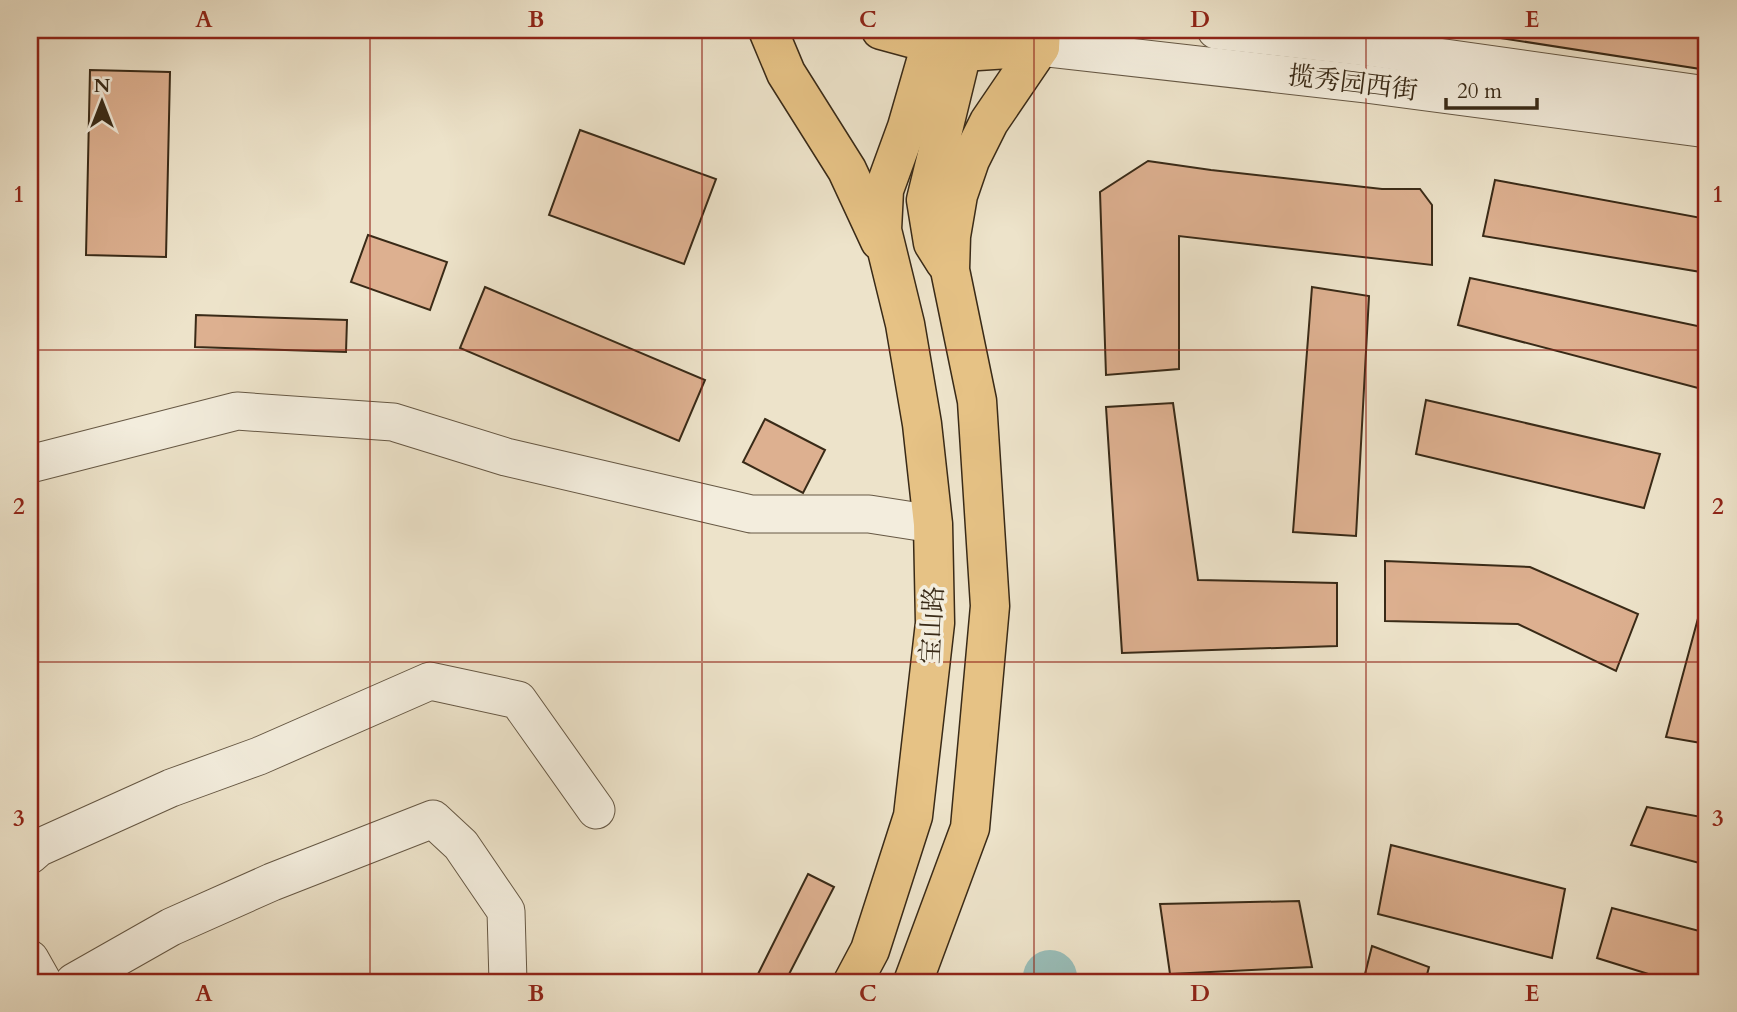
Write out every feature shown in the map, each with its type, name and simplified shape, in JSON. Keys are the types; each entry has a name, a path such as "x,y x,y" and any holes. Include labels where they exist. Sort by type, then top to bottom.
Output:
{"main road":[{"path":"768,30 786,73 847,170 889,260"},
{"path":"881,30 946,39 1041,38"},
{"path":"950,270 951,236 958,195 971,160 989,122 1041,38"},
{"path":"889,260 882,230 884,190 911,114 946,39"},
{"path":"946,39 926,200 933,243 950,270"},
{"name":"宝山路","path":"853,982 870,950 913,816 936,622 933,524 920,412 905,324 889,260"},
{"name":"宝山路","path":"914,982 971,828 990,606 977,401 950,270"}],"street":[{"name":"揽秀园西街","path":"1216,30 1369,38 1707,95"},
{"name":"揽秀园西街","path":"1041,38 1707,129"},
{"path":"30,464 237,411 393,422 506,457 751,514 869,514 933,524"},
{"path":"30,855 38,848 171,788 259,756 430,681 519,700 596,810"},
{"path":"74,982 171,927 272,883 433,819 461,845 506,911 508,982"},
{"path":"30,959 43,982"}],"building":[{"path":"1449,30 1707,30 1707,70"},
{"path":"90,70 170,72 166,257 86,255"},
{"path":"580,130 716,179 684,264 549,215"},
{"path":"1148,161 1382,189 1420,189 1432,205 1432,265 1179,236 1179,369 1106,375 1100,192"},
{"path":"1495,180 1707,219 1707,273 1483,236"},
{"path":"368,235 447,262 430,310 351,282"},
{"path":"1470,278 1707,328 1698,388 1458,325"},
{"path":"485,287 705,380 679,441 460,348"},
{"path":"1312,287 1369,296 1356,536 1293,532"},
{"path":"196,315 347,320 346,352 195,347"},
{"path":"1426,400 1660,454 1644,508 1416,454"},
{"path":"1173,403 1198,580 1337,583 1337,646 1122,653 1106,407"},
{"path":"765,419 825,450 803,493 743,462"},
{"path":"1385,561 1530,567 1638,614 1616,671 1518,624 1385,621"},
{"path":"1707,585 1707,744 1666,737"},
{"path":"1647,807 1707,818 1707,865 1631,845"},
{"path":"1391,845 1565,889 1552,958 1378,914"},
{"path":"808,874 834,887 785,982 754,982"},
{"path":"1299,901 1312,967 1170,974 1160,904"},
{"path":"1612,908 1707,933 1707,967 1701,982 1674,982 1597,958"},
{"path":"1372,946 1429,967 1425,982 1363,982"}],"waterway":[{"path":"1050,977 1050,982"}]}
